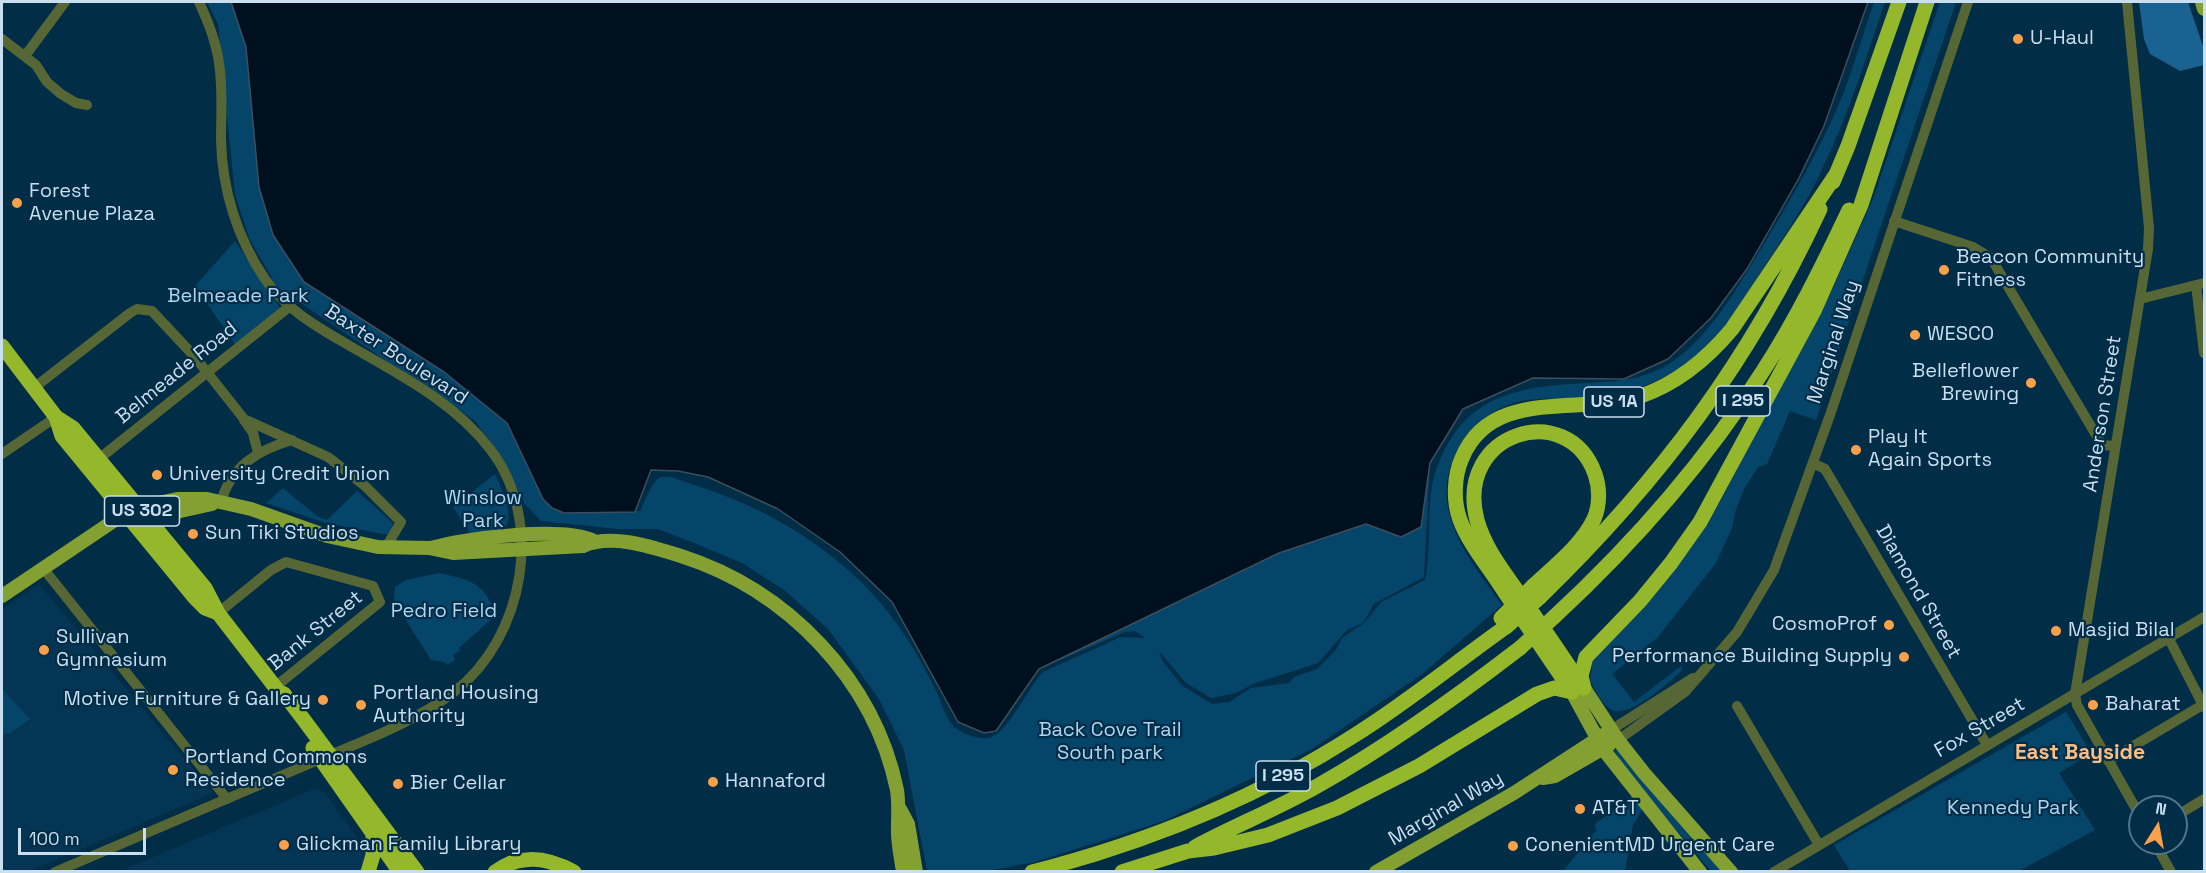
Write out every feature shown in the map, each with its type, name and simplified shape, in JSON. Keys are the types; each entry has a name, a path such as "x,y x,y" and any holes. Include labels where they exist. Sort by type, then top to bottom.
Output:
{"highway":[{"name":"I 295","path":"1032,872 1140,839 1215,809 1282,777 1355,736 1457,662 1608,530 1651,482 1714,399 1781,291 1837,173 1899,2"},
{"name":"I 295","path":"1122,872 1188,851 1273,809 1360,761 1446,705 1520,648 1554,617 1656,513 1743,401 1804,302 1878,148 1927,2"},
{"path":"1578,690 1586,657 1671,563 1700,522 1725,479 1830,279 1861,205 1878,148"},
{"name":"US 1A","path":"1578,690 1463,527 1456,496 1456,474 1463,454 1482,429 1503,415 1531,408 1586,406 1625,400 1653,391 1686,373 1717,347 1732,330 1837,173"},
{"name":"US 302","path":"2,346 56,417 73,428 93,463 205,588 218,613 277,690 280,700 289,713 417,872"},
{"path":"1536,592 1590,526 1599,498 1597,478 1582,452 1566,439 1536,433 1507,439 1484,459 1476,479 1475,510 1488,548 1578,690"},
{"name":"US 302","path":"138,513 195,598 205,608 218,613"},
{"path":"1188,851 1214,848 1268,835 1337,808 1419,766 1537,693 1554,688 1578,690"},
{"name":"US 302","path":"326,757 400,872"},
{"path":"368,872 372,859 374,834"},
{"path":"495,872 522,859 543,858 574,872"},
{"path":"516,872 528,868 553,872"}],"main road":[{"path":"2202,2 2205,9"},
{"path":"2,596 43,568 138,513 221,502 250,509 337,539 386,547 429,548 453,553 583,546 594,541"},
{"path":"429,548 455,541 522,535 582,535 594,541 656,548 723,572 768,598 802,626 834,659 868,710 886,752 900,809 908,824 916,872"},
{"name":"US 1A","path":"1578,690 1731,872"},
{"name":"US 1A","path":"1578,690 1600,743 1700,872"},
{"name":"Marginal Way","path":"1376,872 1536,780 1555,776 1614,735"},
{"path":"900,809 897,827 903,872"}],"street":[{"path":"25,56 65,2"},
{"name":"Baxter Boulevard","path":"55,872 326,757 432,707 468,679 492,650 513,607 521,551 520,514 512,489 495,456 473,430 436,398 289,307 270,286 252,258 231,208 223,162 219,63 210,26 199,2"},
{"name":"Marginal Way","path":"1614,735 1671,704 1685,692 1737,632 1761,595 1784,550 1968,2"},
{"name":"Anderson Street","path":"2074,694 2140,299 2149,228 2127,2"},
{"path":"2,39 36,65 47,82 60,94 76,103 87,105"},
{"path":"1894,221 1973,247 1991,258 2102,445 2115,446"},
{"path":"2140,299 2200,284 2205,353"},
{"name":"Belmeade Road","path":"93,463 289,307"},
{"path":"35,387 137,309 152,311 207,372 244,420 253,433 258,453"},
{"path":"2,454 56,417"},
{"path":"244,420 314,449 340,466 401,522 386,547"},
{"path":"221,502 226,484 258,453 292,440"},
{"name":"Diamond Street","path":"1813,463 1825,469 1986,745"},
{"name":"Bank Street","path":"218,613 271,570 286,562 373,586 380,602 277,690"},
{"path":"43,568 147,702 227,799"},
{"name":"Fox Street","path":"1774,872 2205,617"},
{"path":"2108,761 2204,705 2169,639"},
{"path":"2074,694 2076,705 2128,795"},
{"path":"1737,706 1819,845"},
{"path":"2188,809 2205,799"},
{"path":"2160,855 2166,870"}],"shaded area":[{"path":"231,2 1868,2 1824,126 1799,178 1747,269 1711,318 1668,359 1624,379 1533,378 1463,409 1430,463 1421,527 1401,537 1366,524 1279,553 1039,669 996,731 984,733 958,722 892,602 840,552 778,509 708,477 678,471 651,470 635,512 564,513 552,508 543,499 507,423 444,372 304,282 273,235 259,187 246,47"},
{"path":"2139,2 2188,2 2204,49 2204,65 2180,71 2150,54 2144,39"},
{"path":"39,584 213,793 30,871 2,872 2,609"},
{"path":"316,788 325,793 364,847 367,855 360,871 118,872"}],"green space":[{"name":"Back Cove Trail South park","path":"207,2 1197,2 1463,409 1430,463 1424,577 1374,604 1363,623 1347,630 1318,663 1253,684 1236,693 1211,698 1186,683 1159,651 1163,662 1183,686 1212,704 1229,702 1251,688 1289,683 1294,677 1317,669 1336,650 1342,638 1364,623 1381,602 1425,580 1430,500 1434,477 1445,450 1458,429 1474,412 1514,393 1537,388 1643,376 1663,368 1696,342 1717,317 1735,290 1801,180 1835,114 1874,2 1885,2 1849,106 1809,195 1738,309 1715,340 1669,375 1635,389 1598,396 1538,399 1514,403 1482,419 1464,439 1450,469 1447,490 1449,511 1464,550 1502,605 1421,675 1312,749 1164,821 1035,862 983,872 927,871 904,750 879,699 828,629 784,590 742,563 658,529 618,529 541,521 525,504 502,458 475,421 277,287 250,240 235,195 218,24","holes":["651,470 678,471 708,477 778,509 840,552 892,602 958,722 984,733 996,731 1039,669 1125,632 1136,631 1145,638 1121,637 1043,672 1003,728 988,738 970,736 957,730 951,723 921,661 891,616 851,573 804,536 752,507 670,477 658,479 640,511 635,511"]},
{"path":"1940,2 1956,2 1816,420 1790,411 1767,464 1758,467 1744,489 1735,512 1732,528 1716,563 1658,637 1612,674 1634,702 1681,666 1682,670 1669,683 1638,704 1628,709 1612,710 1602,701 1590,680 1593,659 1644,608 1716,509 1832,290 1873,199"},
{"name":"Belmeade Park","path":"235,241 280,308 236,346 195,286"},
{"name":"Winslow Park","path":"495,474 508,510 507,524 504,530 470,534 453,507"},
{"path":"283,488 318,517 327,520 357,491 393,523 391,534 326,523 266,503"},
{"name":"Pedro Field","path":"439,573 475,584 487,596 496,615 459,648 460,651 453,655 455,660 447,665 444,662 431,660 394,601 395,587 406,580"},
{"path":"2,689 30,719 10,733 2,734"},
{"name":"Kennedy Park","path":"2066,712 2091,753 2059,773 2095,830 2019,871 1850,871 1834,845"},
{"path":"1614,750 1617,750 1705,854 1715,859 1722,871 1711,871 1628,773"},
{"path":"1637,792 1646,804 1633,825 1625,871 1562,872 1596,831 1595,824"}],"place":[{"name":"U-Haul","path":"2018,39"},
{"name":"Forest Avenue Plaza","path":"17,203"},
{"name":"Beacon Community Fitness","path":"1944,270"},
{"name":"WESCO","path":"1915,335"},
{"name":"Belleflower Brewing","path":"2031,383"},
{"name":"Play It Again Sports","path":"1856,450"},
{"name":"University Credit Union","path":"157,475"},
{"name":"Sun Tiki Studios","path":"193,534"},
{"name":"CosmoProf","path":"1889,625"},
{"name":"Masjid Bilal","path":"2056,631"},
{"name":"Sullivan Gymnasium","path":"44,650"},
{"name":"Performance Building Supply","path":"1904,657"},
{"name":"Motive Furniture & Gallery","path":"323,700"},
{"name":"Portland Housing Authority","path":"361,705"},
{"name":"Baharat","path":"2093,705"},
{"name":"Portland Commons Residence","path":"173,770"},
{"name":"Hannaford","path":"713,782"},
{"name":"Bier Cellar","path":"398,784"},
{"name":"AT&T","path":"1580,809"},
{"name":"Glickman Family Library","path":"284,845"},
{"name":"ConenientMD Urgent Care","path":"1513,846"}],"district":[{"name":"East Bayside","path":"2080,753"}]}
